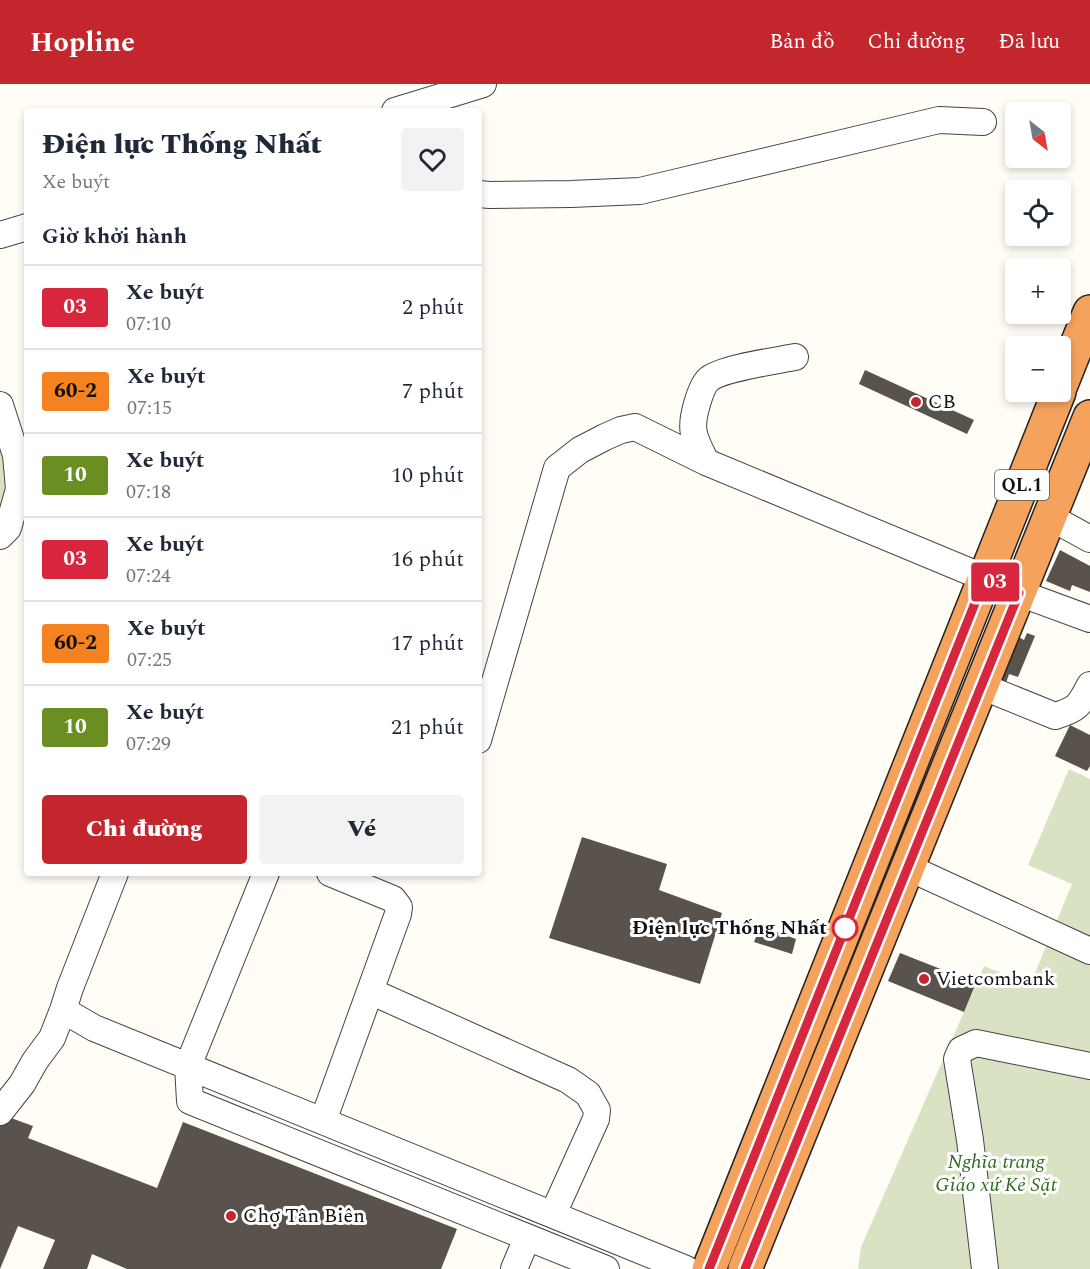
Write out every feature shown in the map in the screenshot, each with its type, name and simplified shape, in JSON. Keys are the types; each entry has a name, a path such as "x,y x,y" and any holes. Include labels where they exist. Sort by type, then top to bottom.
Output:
{"highway":[{"path":"1071,360 1090,312"},
{"name":"QL.1","path":"709,1269 1055,402"},
{"name":"QL.1","path":"745,1269 1090,417"},
{"path":"1016,500 1050,517"},
{"path":"985,578 1019,593"}],"street":[{"path":"410,103 483,84"},
{"path":"482,194 640,191 939,120 983,122"},
{"path":"0,235 24,228"},
{"path":"706,462 692,425 698,401 707,380 720,372 795,357"},
{"path":"0,405 16,455 19,489 8,528 0,536"},
{"path":"482,726 557,468 580,450 621,430 634,427 706,462 985,578"},
{"path":"1050,517 1090,539"},
{"path":"1019,593 1090,619"},
{"path":"981,686 1055,716 1071,711 1080,704 1090,685"},
{"path":"907,867 1090,951"},
{"path":"0,1112 22,1084 52,1038 114,876"},
{"path":"265,876 188,1066 190,1101 606,1269"},
{"path":"323,1121 399,907 393,899 337,876"},
{"path":"370,991 568,1080 588,1094 597,1110 596,1119 553,1214"},
{"path":"63,1010 94,1028 686,1269"},
{"path":"984,1269 970,1140 957,1059 961,1050 976,1043 1090,1066"},
{"path":"514,1269 527,1238"}],"green space":[{"path":"0,431 11,487 0,525"},
{"name":"Nghĩa trang Giáo xứ Kẻ Sặt","path":"1069,769 1090,779 1090,1269 858,1269 861,1247 984,966 1030,985 1072,884 1028,865"}],"building":[{"name":"CB","path":"865,370 974,420 967,434 859,384"},
{"path":"1060,550 1090,566 1090,592 1072,585 1070,591 1046,581"},
{"path":"1027,633 1035,636 1018,677 1009,674 1005,686 996,683 1015,635 1024,640"},
{"path":"1070,725 1090,735 1090,766 1087,771 1055,756"},
{"path":"582,837 667,864 659,890 722,913 700,984 549,938"},
{"path":"760,926 796,939 792,954 754,942"},
{"name":"Vietcombank","path":"900,953 976,983 964,1012 888,981"},
{"name":"Chợ Tân Biên","path":"11,1118 33,1126 28,1138 157,1188 183,1122 457,1229 441,1269 127,1269 92,1254 87,1269 43,1269 55,1240 18,1226 0,1269 0,1121"}],"bus line":[{"name":"03","path":"709,1269 985,578 1019,593 745,1269"}],"place":[{"name":"CB","path":"916,402"},
{"name":"Điện lực Thống Nhất","path":"845,928"},
{"name":"Vietcombank","path":"924,979"},
{"name":"Chợ Tân Biên","path":"231,1216"}]}
